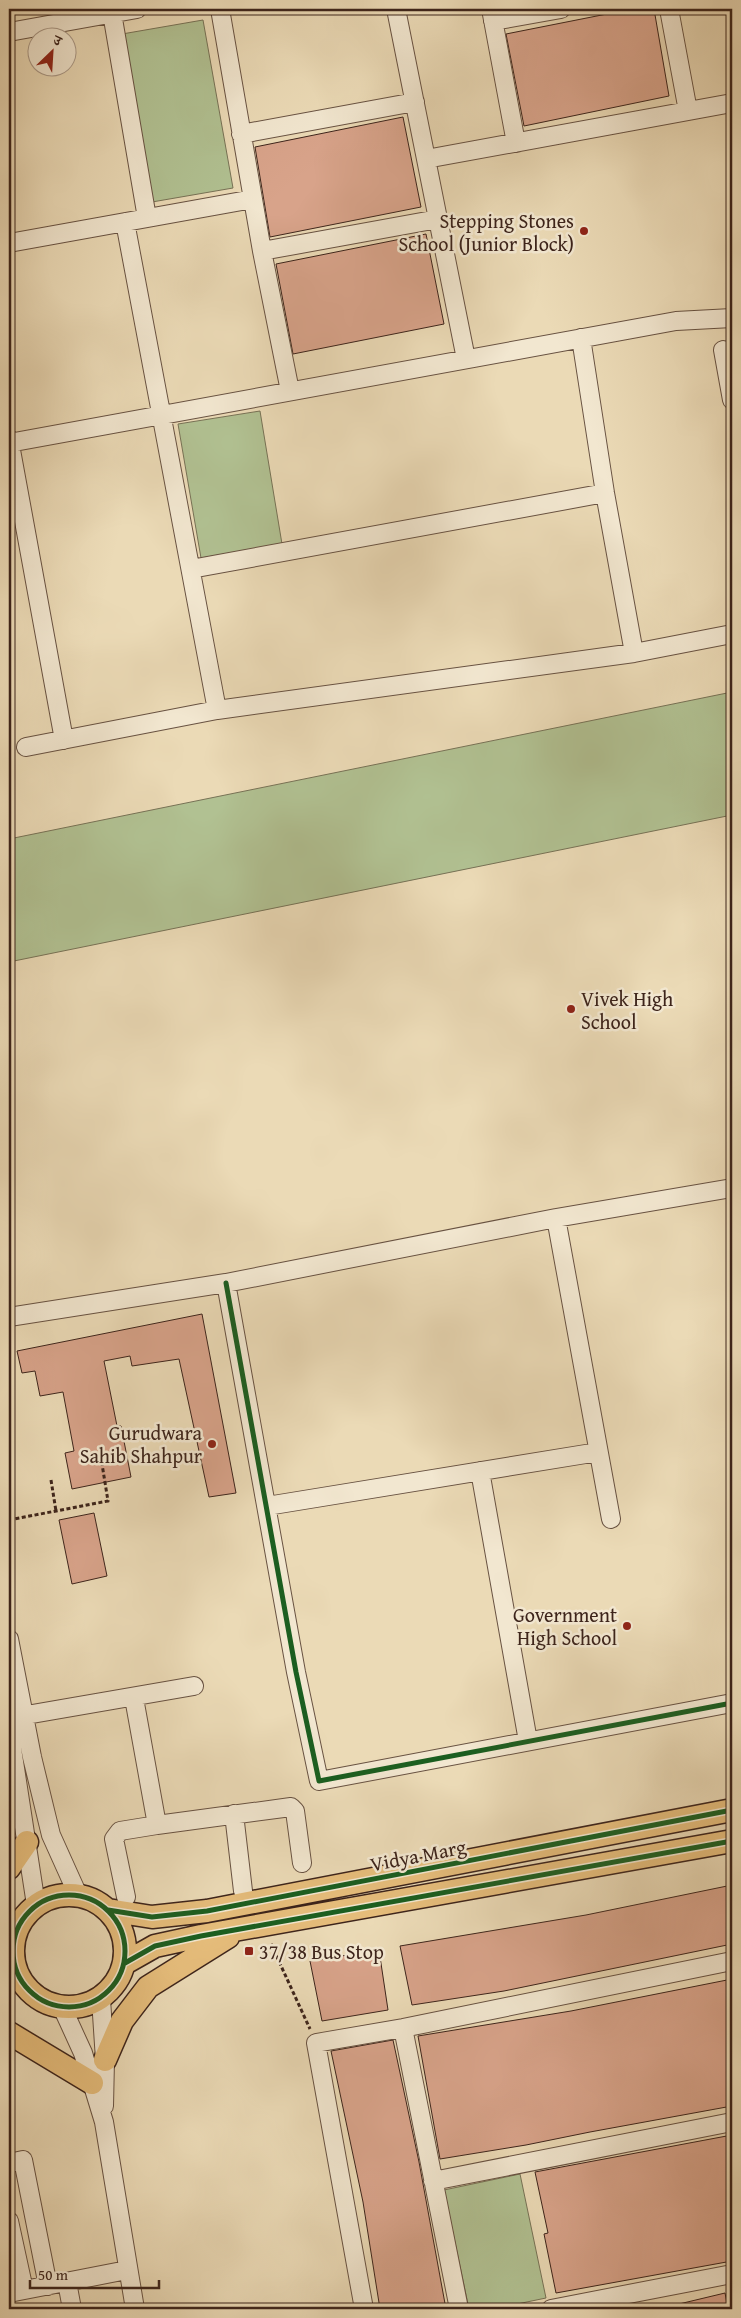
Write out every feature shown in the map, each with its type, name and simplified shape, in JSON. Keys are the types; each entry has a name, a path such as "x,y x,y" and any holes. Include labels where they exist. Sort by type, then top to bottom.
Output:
{"main road":[{"name":"Vidya Marg","path":"117,1904 122,1914 152,1917 207,1911 732,1810"},
{"name":"Vidya Marg","path":"125,1963 155,1946 245,1928 732,1841"},
{"path":"9,1868 26,1842"},
{"name":"Vidya Marg","path":"62,2008 39,1999 15,1980 12,1936 20,1921 36,1905 56,1896 78,1895 99,1903 117,1904"},
{"name":"Vidya Marg","path":"101,1999 111,1990 125,1963 124,1938 117,1920 117,1904"},
{"path":"105,2060 122,2021 148,1988 218,1942 245,1928"},
{"path":"62,2008 82,2006 101,1999"},
{"path":"9,2033 92,2083"}],"street":[{"path":"9,32 137,9"},
{"path":"220,9 262,251 290,391"},
{"path":"396,9 466,359"},
{"path":"516,143 492,15 561,9"},
{"path":"669,9 688,111"},
{"path":"112,13 147,218"},
{"path":"241,134 415,102"},
{"path":"426,159 732,103"},
{"path":"9,244 253,199"},
{"path":"262,251 438,219"},
{"path":"125,222 217,710"},
{"path":"64,740 9,442 676,320 732,318"},
{"path":"581,338 605,493 634,653"},
{"path":"723,350 732,400"},
{"path":"190,570 605,493"},
{"path":"26,747 217,710 634,653 732,634"},
{"path":"9,1317 226,1283 556,1218 732,1188"},
{"path":"556,1218 611,1519"},
{"path":"226,1283 296,1672 319,1781 732,1702"},
{"path":"267,1506 598,1452"},
{"path":"480,1471 528,1741"},
{"path":"9,1638 16,1716 51,1835 78,1895"},
{"path":"16,1716 134,1698 194,1686"},
{"path":"134,1698 157,1824"},
{"path":"10,1739 13,1778 36,1905"},
{"path":"117,1904 114,1839 120,1831 157,1824 291,1807 296,1811 302,1863"},
{"path":"234,1814 243,1891"},
{"path":"364,2309 316,2043 403,2028 732,1961"},
{"path":"101,1999 105,2060 104,2122"},
{"path":"62,2008 83,2053 104,2122 127,2270 135,2309"},
{"path":"403,2028 459,2309"},
{"path":"433,2180 732,2122"},
{"path":"9,2163 24,2160 48,2286"},
{"path":"9,2221 16,2292 127,2270"},
{"path":"551,2309 732,2274"},
{"path":"67,2282 72,2309"}],"path":[{"path":"9,1520 108,1501 102,1464"},
{"path":"51,1480 56,1511"},
{"path":"271,1944 316,2043"}],"green space":[{"path":"203,20 233,188 152,202 122,34"},
{"path":"260,411 282,544 201,558 178,424"},
{"path":"732,692 732,815 9,962 9,839"},
{"path":"520,2174 546,2298 493,2309 469,2309 444,2190"}],"building":[{"path":"632,9 654,9 669,96 524,126 506,34"},
{"path":"403,117 421,207 270,237 255,147"},
{"path":"426,234 444,324 293,354 276,264"},
{"name":"Gurudwara Sahib Shahpur","path":"202,1314 236,1493 209,1497 179,1359 132,1366 130,1356 104,1361 117,1426 121,1426 131,1477 72,1489 65,1453 74,1451 63,1392 40,1396 35,1371 22,1373 17,1351"},
{"path":"94,1513 107,1576 72,1584 59,1520"},
{"path":"732,1885 732,1944 504,1991 412,2005 400,1946 586,1915"},
{"path":"379,1950 388,2010 322,2021 310,1961"},
{"path":"732,1979 732,2106 526,2145 440,2159 418,2036 571,2011"},
{"path":"393,2040 419,2162 446,2309 380,2309 363,2202 331,2051"},
{"path":"732,2135 732,2261 556,2293 544,2234 548,2233 535,2172"},
{"path":"725,2293 728,2309 679,2309 679,2304"}],"cycle path":[{"path":"226,1283 296,1672 319,1781 732,1703"},
{"path":"108,1910 152,1917 207,1911 732,1810"},
{"path":"125,1963 155,1946 201,1936 732,1841"},
{"path":"69,1895 91,1899 109,1911 121,1929 125,1951 121,1973 109,1991 91,2003 69,2007 47,2003 29,1991 17,1973 13,1951 17,1929 29,1911 47,1899 69,1895"}],"place":[{"name":"Stepping Stones School (Junior Block)","path":"584,231"},
{"name":"Vivek High School","path":"571,1009"},
{"name":"Gurudwara Sahib Shahpur","path":"212,1444"},
{"name":"Government High School","path":"627,1626"},
{"name":"37/38 Bus Stop","path":"249,1951"}]}
